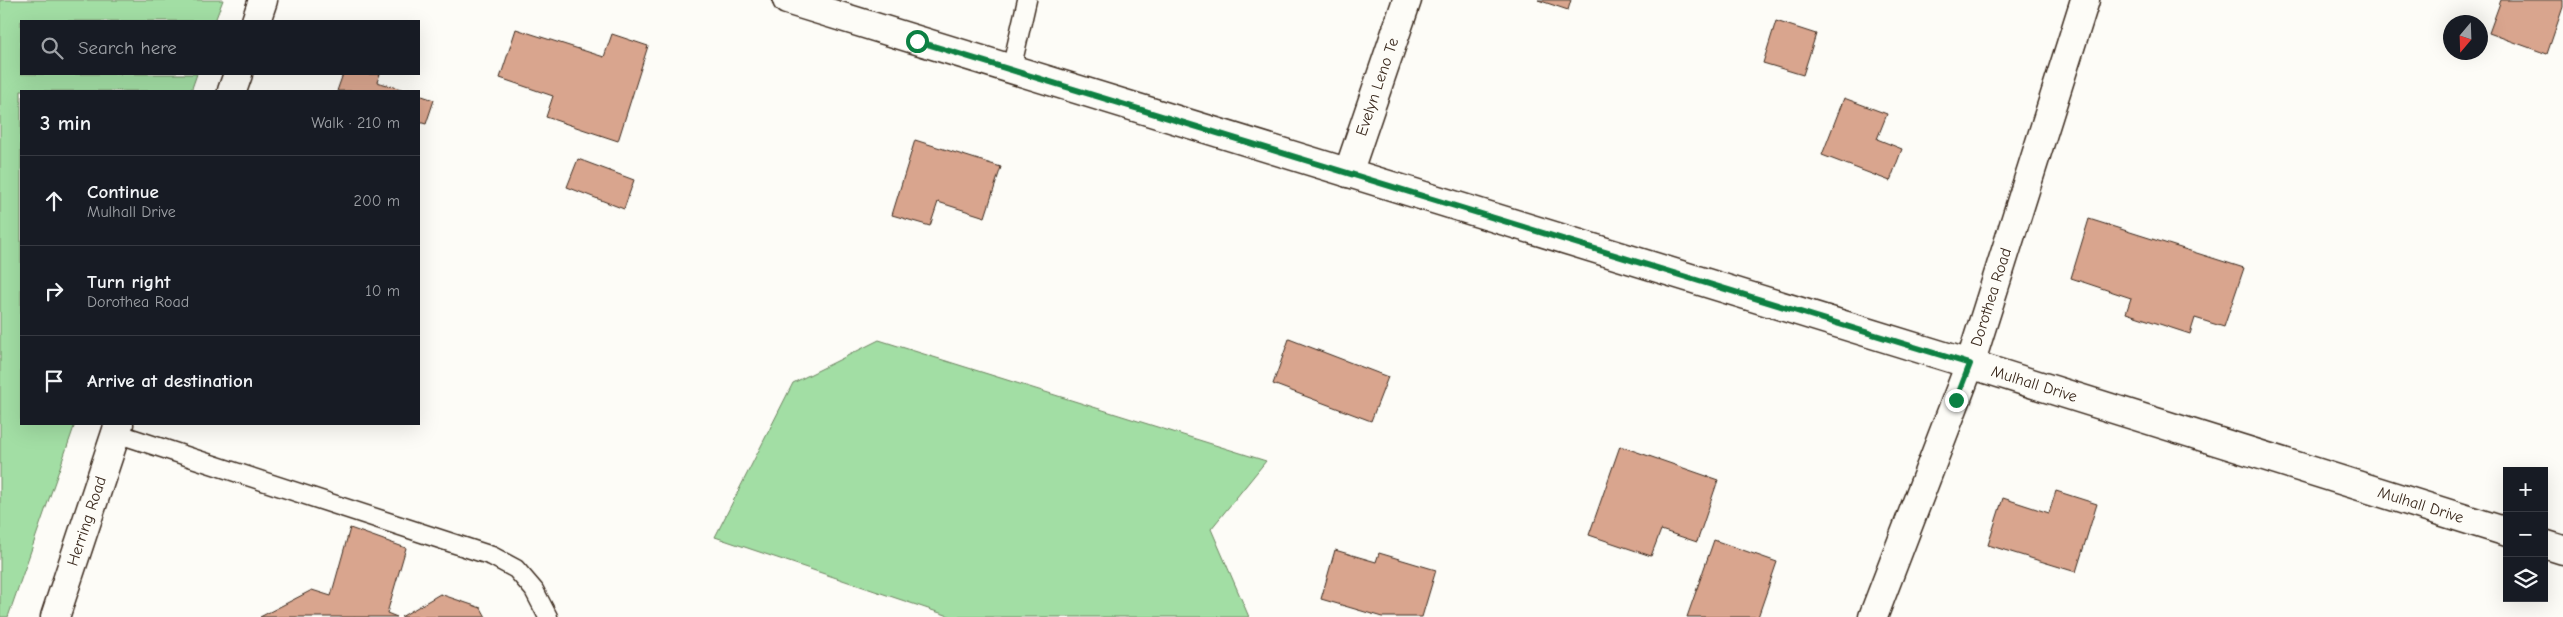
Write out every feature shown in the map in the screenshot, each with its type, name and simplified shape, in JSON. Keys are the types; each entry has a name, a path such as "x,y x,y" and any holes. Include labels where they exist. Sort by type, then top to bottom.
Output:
{"street":[{"path":"256,20 263,0"},
{"name":"Mulhall Drive","path":"787,0 1970,364 2503,531"},
{"name":"Evelyn Leno Te","path":"1348,173 1407,0"},
{"name":"Dorothea Road","path":"1873,617 1970,364 2085,0"},
{"path":"232,90 238,75"},
{"name":"Herring Road","path":"55,617 118,428"},
{"path":"2548,545 2563,550"}],"lane":[{"path":"1010,70 1026,0"},
{"path":"118,428 492,556 516,569 534,590 548,617"}],"green space":[{"path":"0,0 223,0 215,20 20,20 20,75 197,75 191,90 20,90 20,425 75,425 8,617 0,617"},
{"path":"879,340 1266,461 1211,529 1249,617 952,617 715,537 793,383"}],"building":[{"path":"1538,0 1571,0 1568,10"},
{"path":"2501,0 2563,0 2563,7 2547,54 2489,33"},
{"path":"1776,21 1816,34 1803,75 1763,63"},
{"path":"516,29 604,57 612,34 648,46 618,141 546,117 553,96 500,78"},
{"path":"343,75 380,75 377,82 405,90 337,90"},
{"path":"420,95 434,100 426,124 420,122"},
{"path":"1844,98 1887,114 1877,139 1902,149 1890,181 1822,155"},
{"path":"915,140 1001,167 985,217 938,202 930,226 892,215"},
{"path":"578,159 634,180 624,209 567,187"},
{"path":"2089,219 2244,268 2224,327 2195,318 2190,334 2126,313 2131,298 2071,278"},
{"path":"1289,339 1388,377 1371,421 1273,384"},
{"path":"1620,446 1718,480 1697,542 1661,530 1651,556 1589,535"},
{"path":"2056,491 2097,504 2076,572 1988,545 2003,498 2049,513"},
{"path":"350,528 406,548 387,613 397,617 260,617 312,590 331,596"},
{"path":"1714,540 1777,562 1758,617 1687,617"},
{"path":"1335,550 1376,562 1379,553 1436,570 1422,617 1382,617 1321,599"},
{"path":"440,594 481,608 486,617 401,617"}],"route":[{"path":"917,41 1970,364 1956,400"}]}
